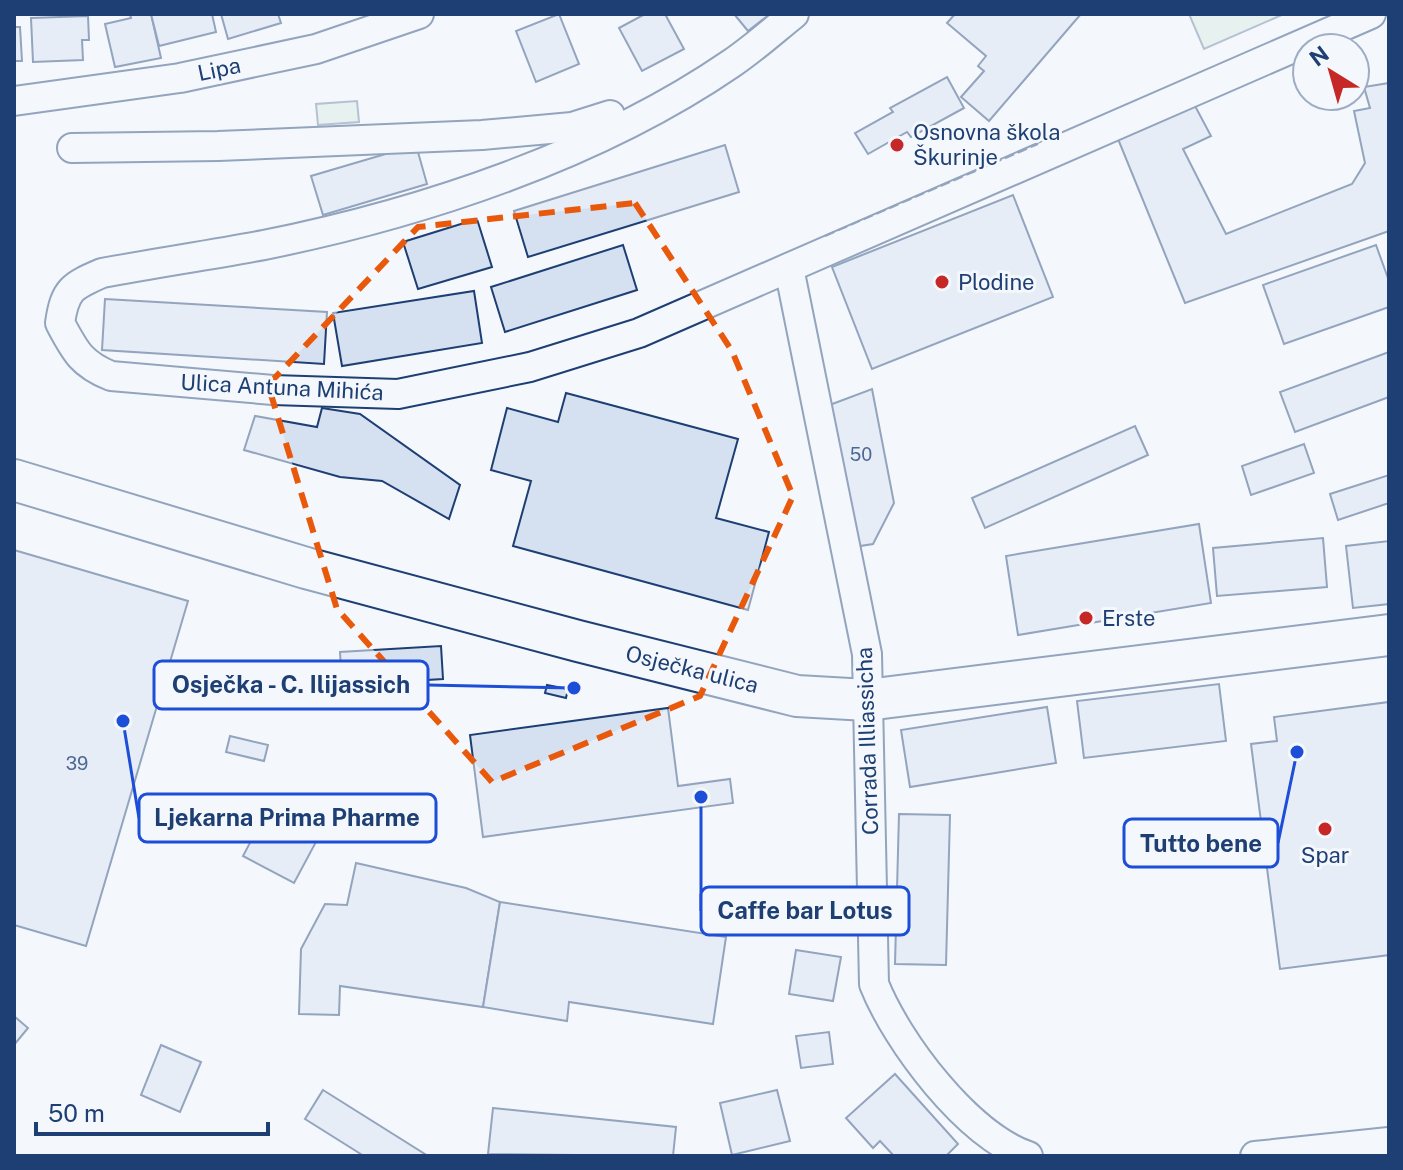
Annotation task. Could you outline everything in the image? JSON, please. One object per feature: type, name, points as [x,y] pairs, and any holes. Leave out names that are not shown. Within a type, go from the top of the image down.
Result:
[{"type":"main road","name":"Osječka ulica","points":[[14,480],[306,568],[797,696],[867,700],[1389,635]]},
{"type":"street","name":"Lipa","points":[[14,101],[180,78],[316,49],[419,14]]},
{"type":"street","name":"Ulica Antuna Mihića","points":[[794,14],[731,64],[629,123],[513,175],[429,204],[263,245],[102,273],[74,286],[67,294],[60,323],[77,355],[92,368],[111,376],[273,390],[398,394],[530,367],[639,333],[1371,14]]},
{"type":"street","points":[[72,148],[218,146],[482,135],[572,127],[617,113],[622,113],[629,123]]},
{"type":"street","name":"Corrada Illiassicha","points":[[789,268],[867,654],[874,984],[885,1012],[901,1037],[970,1120],[1014,1151],[1028,1156]]},
{"type":"street","points":[[1255,1156],[1389,1142]]},
{"type":"highlighted area","points":[[635,203],[732,351],[793,496],[700,696],[492,782],[337,609],[268,385],[418,227]]},
{"type":"shaded area","points":[[1189,14],[1284,14],[1204,49]]},
{"type":"shaded area","points":[[357,101],[359,122],[318,125],[316,104]]},
{"type":"building","points":[[130,14],[151,14],[161,58],[115,67],[105,24],[131,18]]},
{"type":"building","points":[[151,14],[212,14],[216,32],[159,46]]},
{"type":"building","points":[[221,14],[278,14],[281,23],[228,39]]},
{"type":"building","points":[[559,14],[579,64],[536,82],[516,31]]},
{"type":"building","points":[[645,14],[665,14],[684,49],[642,71],[619,28]]},
{"type":"building","points":[[734,14],[770,14],[748,31]]},
{"type":"building","points":[[955,14],[1081,14],[989,121],[961,97],[984,71],[978,66],[986,56],[947,23]]},
{"type":"building","points":[[88,16],[89,40],[82,40],[83,60],[33,62],[31,18]]},
{"type":"building","points":[[14,27],[20,27],[22,61],[14,61]]},
{"type":"building","points":[[947,77],[964,108],[911,137],[907,132],[868,154],[855,133],[893,112],[890,108]]},
{"type":"building","points":[[1389,83],[1389,231],[1185,303],[1118,139],[1194,104],[1211,136],[1183,149],[1226,234],[1352,184],[1365,163],[1354,112],[1371,112],[1371,86]]},
{"type":"building","points":[[416,145],[427,184],[323,215],[311,176]]},
{"type":"building","points":[[725,145],[739,192],[528,257],[514,211]]},
{"type":"building","name":"Plodine","points":[[1013,195],[1053,297],[872,369],[832,267]]},
{"type":"building","points":[[477,219],[492,267],[418,289],[403,242]]},
{"type":"building","points":[[623,245],[637,290],[505,332],[491,287]]},
{"type":"building","points":[[1376,245],[1389,281],[1389,307],[1284,344],[1263,285]]},
{"type":"building","points":[[474,291],[482,343],[342,366],[333,313]]},
{"type":"building","points":[[105,299],[327,312],[324,364],[102,350]]},
{"type":"building","points":[[1389,352],[1389,397],[1295,432],[1280,392]]},
{"type":"building","points":[[872,389],[894,503],[873,544],[860,546],[827,406]]},
{"type":"building","points":[[566,393],[738,439],[716,518],[769,532],[748,610],[513,546],[531,481],[491,470],[507,408],[558,422]]},
{"type":"building","points":[[322,408],[360,414],[460,485],[449,519],[382,481],[340,477],[244,450],[255,416],[317,427]]},
{"type":"building","points":[[1135,426],[1148,455],[985,528],[972,498]]},
{"type":"building","points":[[1304,444],[1314,473],[1251,495],[1242,466]]},
{"type":"building","points":[[1389,475],[1389,503],[1338,520],[1330,494]]},
{"type":"building","points":[[1199,524],[1211,603],[1018,635],[1006,556]]},
{"type":"building","points":[[1323,538],[1327,587],[1217,596],[1213,548]]},
{"type":"building","points":[[1389,541],[1389,604],[1353,608],[1346,546]]},
{"type":"building","points":[[14,550],[188,601],[86,946],[14,925]]},
{"type":"building","points":[[441,646],[443,679],[342,685],[340,652]]},
{"type":"building","points":[[1219,684],[1226,741],[1084,758],[1077,701]]},
{"type":"building","points":[[547,685],[568,689],[566,698],[545,693]]},
{"type":"building","name":"Spar","points":[[1389,702],[1389,955],[1280,969],[1251,744],[1277,741],[1274,717]]},
{"type":"building","points":[[1047,707],[1056,763],[910,787],[901,730]]},
{"type":"building","points":[[668,708],[678,786],[730,779],[733,803],[483,837],[470,735]]},
{"type":"building","points":[[230,736],[268,745],[264,761],[226,752]]},
{"type":"building","points":[[273,799],[324,827],[294,883],[243,856]]},
{"type":"building","points":[[899,814],[950,815],[946,965],[895,964]]},
{"type":"building","points":[[356,863],[466,888],[500,902],[483,1007],[340,986],[339,1015],[299,1014],[301,949],[325,904],[347,905]]},
{"type":"building","points":[[500,902],[726,937],[713,1024],[569,1002],[567,1021],[483,1007]]},
{"type":"building","points":[[796,950],[841,957],[833,1001],[789,994]]},
{"type":"building","points":[[14,1016],[28,1028],[14,1045]]},
{"type":"building","points":[[829,1032],[833,1064],[801,1068],[796,1036]]},
{"type":"building","points":[[161,1045],[201,1062],[180,1112],[141,1095]]},
{"type":"building","points":[[895,1074],[958,1144],[946,1156],[894,1156],[880,1141],[873,1148],[846,1118]]},
{"type":"building","points":[[323,1090],[428,1156],[364,1156],[305,1119]]},
{"type":"building","points":[[777,1090],[790,1141],[732,1155],[720,1103]]},
{"type":"building","points":[[493,1108],[676,1127],[673,1156],[488,1154]]},
{"type":"fence","points":[[825,236],[1038,144]]},
{"type":"place","name":"Osnovna škola Škurinje","points":[[897,145]]},
{"type":"place","name":"Plodine","points":[[942,282]]},
{"type":"place","name":"Erste","points":[[1086,618]]},
{"type":"place","name":"Osječka - C. Ilijassich","points":[[574,688]]},
{"type":"place","name":"Ljekarna Prima Pharme","points":[[123,721]]},
{"type":"place","name":"Tutto bene","points":[[1297,752]]},
{"type":"place","name":"Caffe bar Lotus","points":[[701,797]]},
{"type":"place","name":"Spar","points":[[1325,829]]}]
